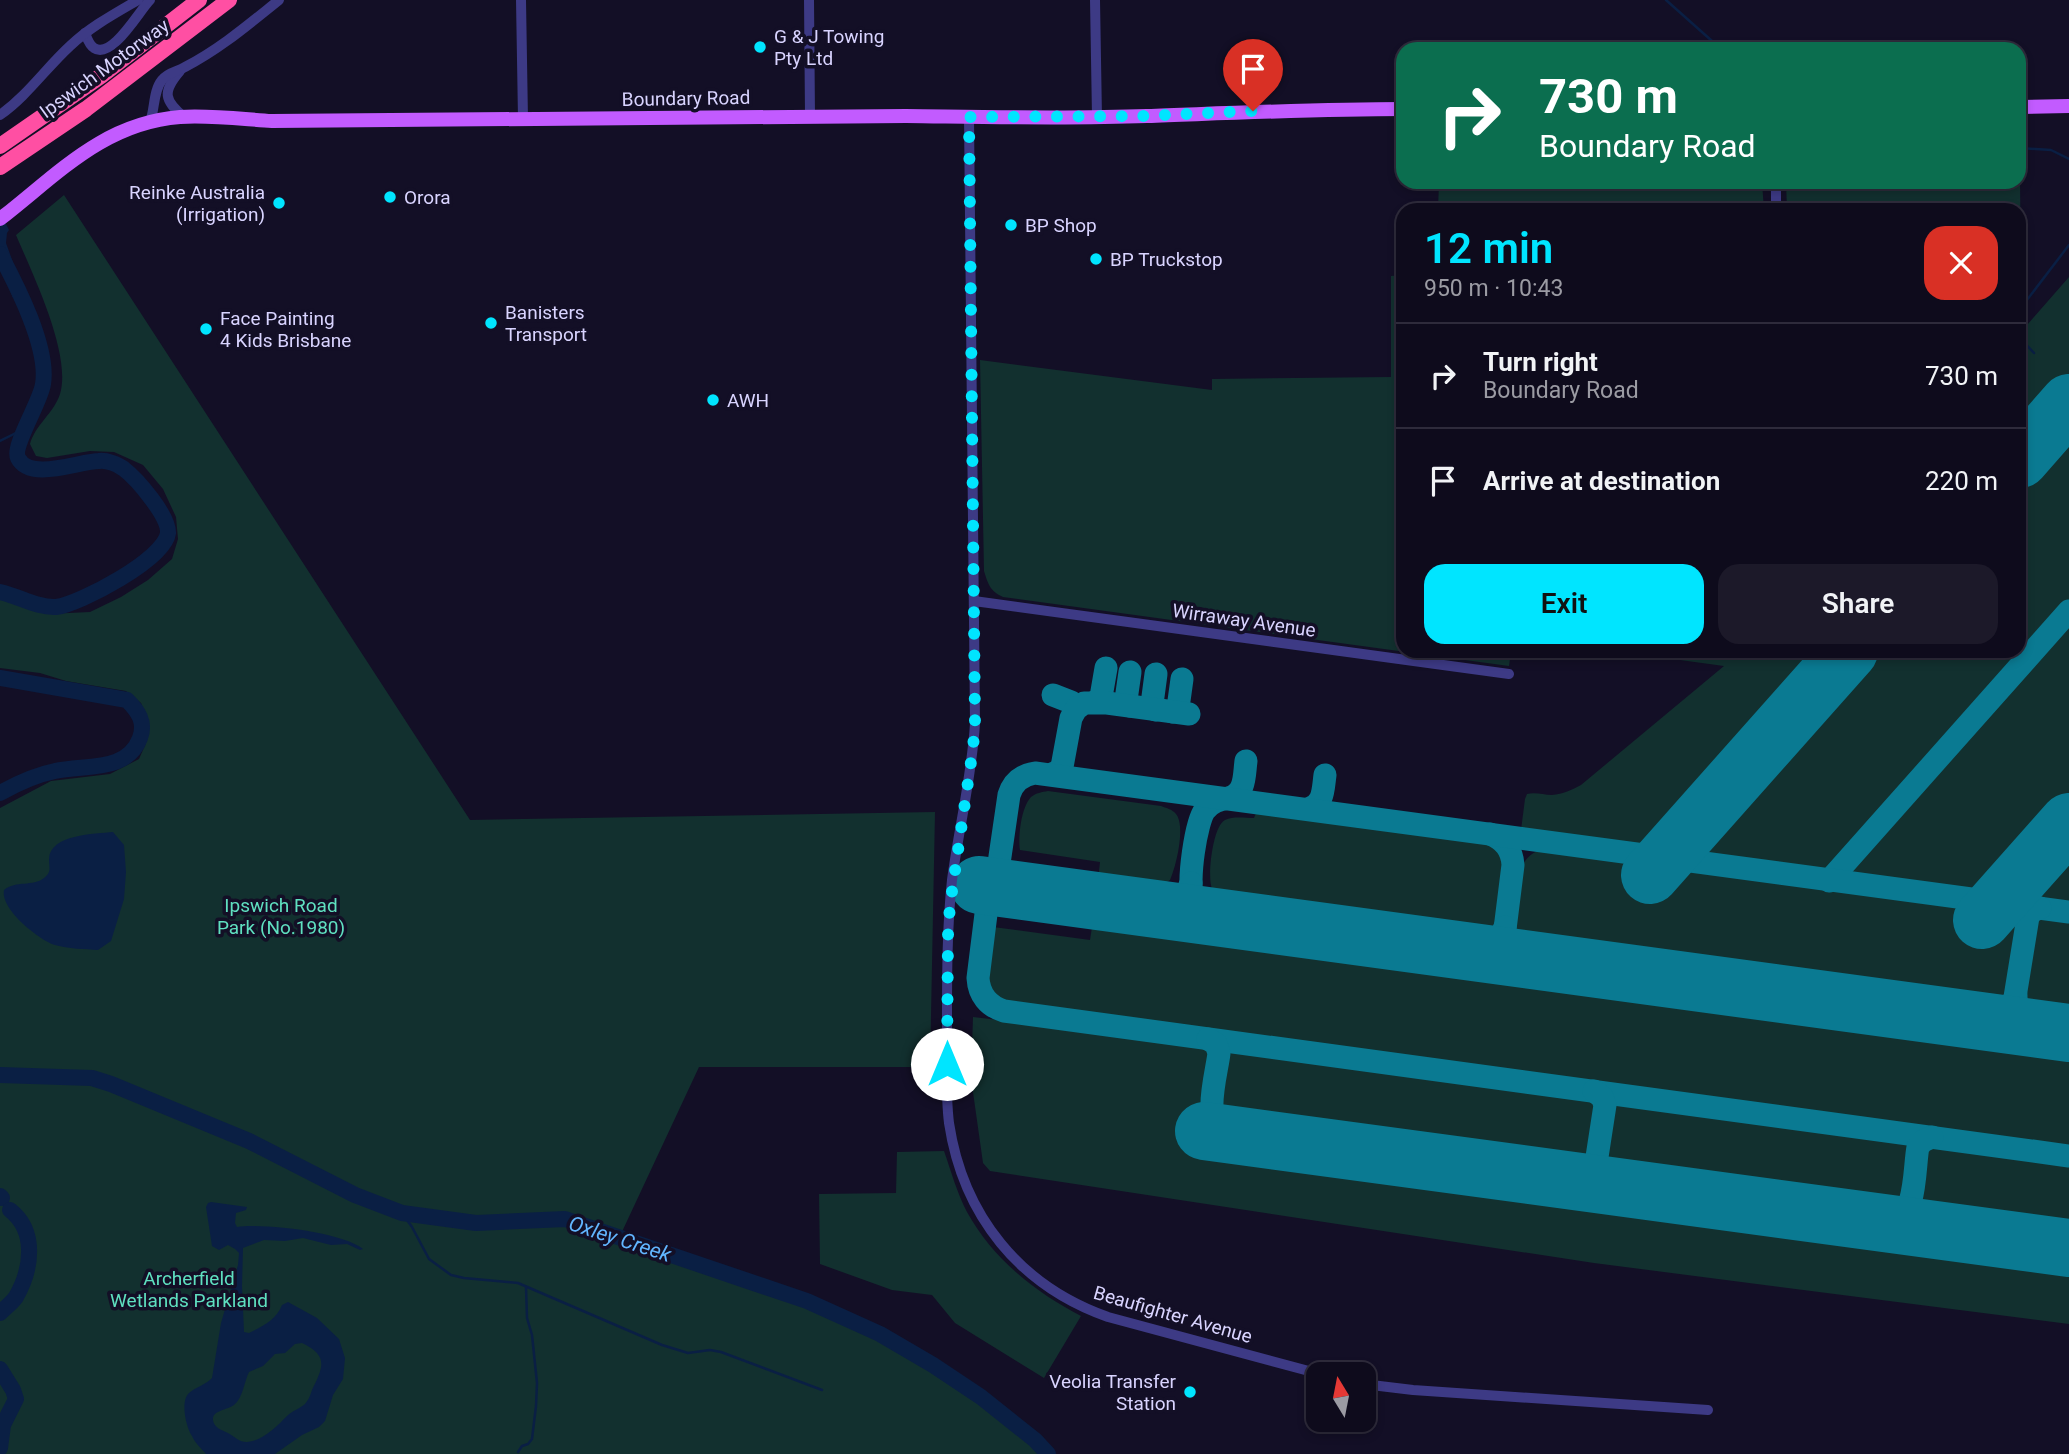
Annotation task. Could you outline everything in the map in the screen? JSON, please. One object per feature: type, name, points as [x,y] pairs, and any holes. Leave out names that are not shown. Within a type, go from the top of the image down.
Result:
[{"type":"highway","name":"Ipswich Motorway","points":[[0,146],[101,76],[199,0]]},
{"type":"highway","name":"Ipswich Motorway","points":[[1,167],[96,101],[229,0]]},
{"type":"main road","points":[[2026,107],[2069,106]]},
{"type":"main road","name":"Boundary Road","points":[[0,219],[89,148],[121,132],[150,122],[184,117],[272,121],[810,116],[1097,117],[1311,109],[1396,109]]},
{"type":"street","points":[[0,115],[85,33],[138,0]]},
{"type":"street","points":[[85,33],[95,48],[101,50],[110,46],[124,35],[150,0]]},
{"type":"street","points":[[150,122],[160,83],[167,75],[223,45],[279,0]]},
{"type":"street","points":[[521,0],[523,119]]},
{"type":"street","points":[[809,0],[810,116]]},
{"type":"street","points":[[1095,0],[1097,117]]},
{"type":"street","points":[[182,69],[170,83],[168,96],[172,106],[184,117]]},
{"type":"street","name":"Beaufighter Avenue","points":[[969,117],[974,490],[973,748],[951,892],[948,935],[949,1120],[955,1155],[971,1198],[995,1236],[1022,1267],[1042,1283],[1079,1305],[1127,1322],[1306,1370]]},
{"type":"street","name":"Wirraway Avenue","points":[[974,601],[1509,674]]},
{"type":"street","points":[[1376,1385],[1447,1393],[1708,1410]]},
{"type":"green space","points":[[1439,189],[1762,189],[1764,203],[1438,203]]},
{"type":"green space","points":[[1786,189],[2020,189],[2020,203],[1787,203]]},
{"type":"green space","name":"Ipswich Road Park (No.1980)","points":[[64,195],[470,820],[935,812],[930,1067],[699,1067],[620,1236],[807,1301],[880,1334],[981,1397],[1035,1440],[1048,1454],[0,1454],[0,808],[51,781],[110,774],[139,759],[146,743],[149,724],[141,703],[126,691],[66,681],[40,673],[0,668],[0,597],[48,614],[90,612],[148,580],[172,559],[178,539],[176,517],[163,489],[143,465],[114,452],[90,451],[47,458],[36,456],[30,444],[57,401],[62,377],[56,336],[16,235]]},
{"type":"green space","points":[[1391,276],[1396,276],[1396,651],[1003,597],[992,590],[984,571],[980,360],[1212,390],[1212,379],[1391,377]]},
{"type":"green space","points":[[2069,277],[2069,840],[2044,819],[1980,891],[1712,856],[1708,850],[1709,840],[1743,801],[1713,775],[1653,842],[1645,846],[1521,830],[1527,794],[1556,794],[1581,785],[1724,666],[1665,658],[2026,658],[2026,326]]},
{"type":"green space","points":[[1450,658],[1510,658],[1509,666]]},
{"type":"green space","points":[[1048,791],[1161,806],[1173,811],[1179,820],[1180,837],[1170,880],[1159,889],[1098,881],[1100,862],[1020,850],[1019,837],[1025,808],[1031,797]]},
{"type":"green space","points":[[1269,812],[1484,840],[1493,844],[1502,855],[1505,869],[1497,927],[1488,934],[1222,898],[1212,889],[1210,879],[1212,850],[1217,831],[1225,820],[1254,818],[1256,813]]},
{"type":"green space","points":[[1547,849],[1632,861],[1665,890],[1685,868],[1966,906],[1997,934],[2015,913],[2020,913],[2021,923],[2010,993],[2004,1001],[1998,1003],[1516,937],[1513,931],[1518,877],[1527,858]]},
{"type":"green space","points":[[2069,853],[2069,904],[2041,899],[2039,885]]},
{"type":"green space","points":[[2043,916],[2069,920],[2069,1013],[2031,1008],[2023,1000],[2024,971],[2030,936],[2036,920]]},
{"type":"green space","points":[[1093,921],[2069,1054],[2069,1150],[1006,1005],[995,1000],[989,992],[985,983],[984,962],[990,929],[993,927],[1090,940]]},
{"type":"green space","points":[[973,1017],[1206,1046],[1213,1060],[1200,1151],[1318,1167],[1331,1160],[2069,1261],[2069,1324],[1594,1263],[990,1171],[983,1163],[971,1078]]},
{"type":"green space","points":[[1238,1050],[1595,1098],[1599,1106],[1592,1162],[1580,1169],[1334,1136],[1322,1126],[1227,1113],[1220,1104],[1221,1079],[1228,1054]]},
{"type":"green space","points":[[1615,1103],[1906,1141],[1912,1151],[1904,1204],[1901,1209],[1893,1212],[1610,1174],[1604,1168],[1603,1162],[1611,1109]]},
{"type":"green space","points":[[1928,1146],[2069,1163],[2069,1236],[1922,1215],[1916,1204],[1924,1151]]},
{"type":"green space","points":[[944,1151],[963,1205],[989,1245],[1031,1284],[1081,1316],[1044,1378],[955,1323],[932,1295],[892,1290],[820,1264],[819,1194],[896,1193],[897,1152]]},
{"type":"water","points":[[0,212],[9,230],[6,243],[24,293],[13,298],[0,268]]},
{"type":"water","points":[[113,832],[124,845],[126,872],[124,899],[111,941],[98,950],[55,945],[32,931],[8,906],[4,890],[14,885],[40,881],[47,876],[51,851],[57,845],[75,837]]},
{"type":"water","points":[[208,1203],[247,1207],[246,1210],[236,1213],[237,1227],[265,1226],[302,1230],[338,1238],[363,1249],[303,1238],[264,1240],[243,1248],[244,1332],[249,1333],[268,1322],[282,1305],[288,1302],[317,1318],[339,1339],[345,1358],[343,1379],[333,1395],[325,1421],[275,1454],[206,1454],[193,1439],[186,1421],[186,1397],[212,1378],[221,1323],[238,1265],[239,1253],[235,1249],[228,1245],[219,1250],[212,1246],[206,1207]],"holes":[[[302,1343],[320,1358],[321,1368],[305,1404],[253,1441],[239,1440],[215,1425],[213,1417],[234,1405],[249,1372],[263,1366],[275,1354],[285,1353],[295,1344]]]},
{"type":"waterway","points":[[1666,0],[1713,42]]},
{"type":"waterway","points":[[2026,148],[2051,150],[2069,159]]},
{"type":"waterway","points":[[2026,301],[2069,245]]},
{"type":"waterway","name":"Oxley Creek","points":[[0,254],[37,335],[44,369],[41,392],[19,444],[18,458],[33,469],[99,461],[119,466],[130,474],[151,498],[163,517],[168,533],[163,544],[138,567],[120,579],[68,604],[42,606],[0,592]]},
{"type":"waterway","points":[[2026,344],[2034,353]]},
{"type":"waterway","points":[[0,441],[26,428]]},
{"type":"waterway","name":"Oxley Creek","points":[[0,678],[127,700],[138,713],[142,727],[134,749],[115,762],[48,773],[0,793]]},
{"type":"waterway","name":"Oxley Creek","points":[[0,1075],[92,1078],[111,1084],[249,1141],[355,1195],[402,1213],[476,1223],[565,1219],[807,1301],[880,1334],[933,1365],[981,1397],[1035,1440],[1048,1454]]},
{"type":"waterway","points":[[0,1313],[16,1297],[26,1275],[28,1263],[28,1239],[25,1229],[10,1210]]},
{"type":"waterway","points":[[402,1213],[429,1259],[451,1275],[518,1283],[662,1345],[688,1353],[710,1350],[721,1352],[822,1390]]},
{"type":"waterway","points":[[518,1452],[532,1439],[536,1406],[537,1383],[532,1335],[527,1318],[526,1287]]},
{"type":"waterway","points":[[0,1369],[16,1399],[3,1425],[0,1448]]},
{"type":"taxiway","points":[[1829,881],[2069,611]]},
{"type":"taxiway","points":[[1095,702],[1101,697],[1106,668]]},
{"type":"taxiway","points":[[1130,672],[1126,700],[1130,706]]},
{"type":"taxiway","points":[[1156,674],[1152,704],[1156,710]]},
{"type":"taxiway","points":[[1173,712],[1178,708],[1182,679]]},
{"type":"taxiway","points":[[1053,695],[1071,702],[1075,706],[1074,711]]},
{"type":"taxiway","points":[[1052,774],[1062,767],[1071,718],[1076,709],[1084,703],[1107,703],[1189,714]]},
{"type":"taxiway","points":[[1229,798],[1235,796],[1241,788],[1246,761]]},
{"type":"taxiway","points":[[2069,912],[1035,773],[1019,780],[1009,795],[997,877],[988,898],[978,978],[985,999],[1004,1011],[2069,1156]]},
{"type":"taxiway","points":[[1308,809],[1320,800],[1325,775]]},
{"type":"taxiway","points":[[1229,798],[1213,803],[1202,816],[1192,866],[1191,890],[1194,900],[1200,908],[1212,915],[1294,928]]},
{"type":"taxiway","points":[[1490,834],[1506,846],[1512,859],[1505,929],[1512,948],[1530,959],[1608,971]]},
{"type":"taxiway","points":[[1091,900],[1161,908],[1182,900],[1191,883]]},
{"type":"taxiway","points":[[987,905],[992,896],[1004,890],[1078,898]]},
{"type":"taxiway","points":[[1904,1011],[1983,1021],[2003,1014],[2015,997],[2028,917],[2032,911],[2040,908]]},
{"type":"taxiway","points":[[1393,941],[1475,951],[1490,947],[1505,927]]},
{"type":"taxiway","points":[[2016,995],[2020,1015],[2025,1021],[2041,1028],[2069,1033]]},
{"type":"taxiway","points":[[1208,1039],[1216,1044],[1219,1053],[1212,1097],[1214,1119],[1218,1127],[1225,1132],[1264,1139]]},
{"type":"taxiway","points":[[1536,1176],[1575,1180],[1595,1170],[1605,1105],[1602,1097],[1594,1091]]},
{"type":"taxiway","points":[[1849,1218],[1882,1223],[1901,1218],[1913,1190],[1918,1147],[1932,1137]]},
{"type":"taxiway","points":[[1597,1164],[1599,1173],[1610,1184],[1653,1192]]},
{"type":"taxiway","points":[[1910,1207],[1912,1216],[1923,1226],[1965,1234]]},
{"type":"runway","points":[[2026,452],[2069,403]]},
{"type":"runway","points":[[1650,875],[1843,658]]},
{"type":"runway","points":[[1982,920],[2069,822]]},
{"type":"runway","points":[[979,885],[2069,1033]]},
{"type":"runway","points":[[1204,1131],[2069,1248]]},
{"type":"place","name":"G & J Towing Pty Ltd","points":[[760,47]]},
{"type":"place","name":"Orora","points":[[390,197]]},
{"type":"place","name":"Reinke Australia (Irrigation)","points":[[279,203]]},
{"type":"place","name":"BP Shop","points":[[1011,225]]},
{"type":"place","name":"BP Truckstop","points":[[1096,259]]},
{"type":"place","name":"Banisters Transport","points":[[491,323]]},
{"type":"place","name":"Face Painting 4 Kids Brisbane","points":[[206,329]]},
{"type":"place","name":"AWH","points":[[713,400]]},
{"type":"place","name":"Veolia Transfer Station","points":[[1190,1392]]},
{"type":"route","points":[[947,1064],[950,905],[975,723],[969,117],[1145,116],[1253,111]]},
{"type":"park label","name":"Archerfield Wetlands Parkland","points":[[189,1289]]}]
